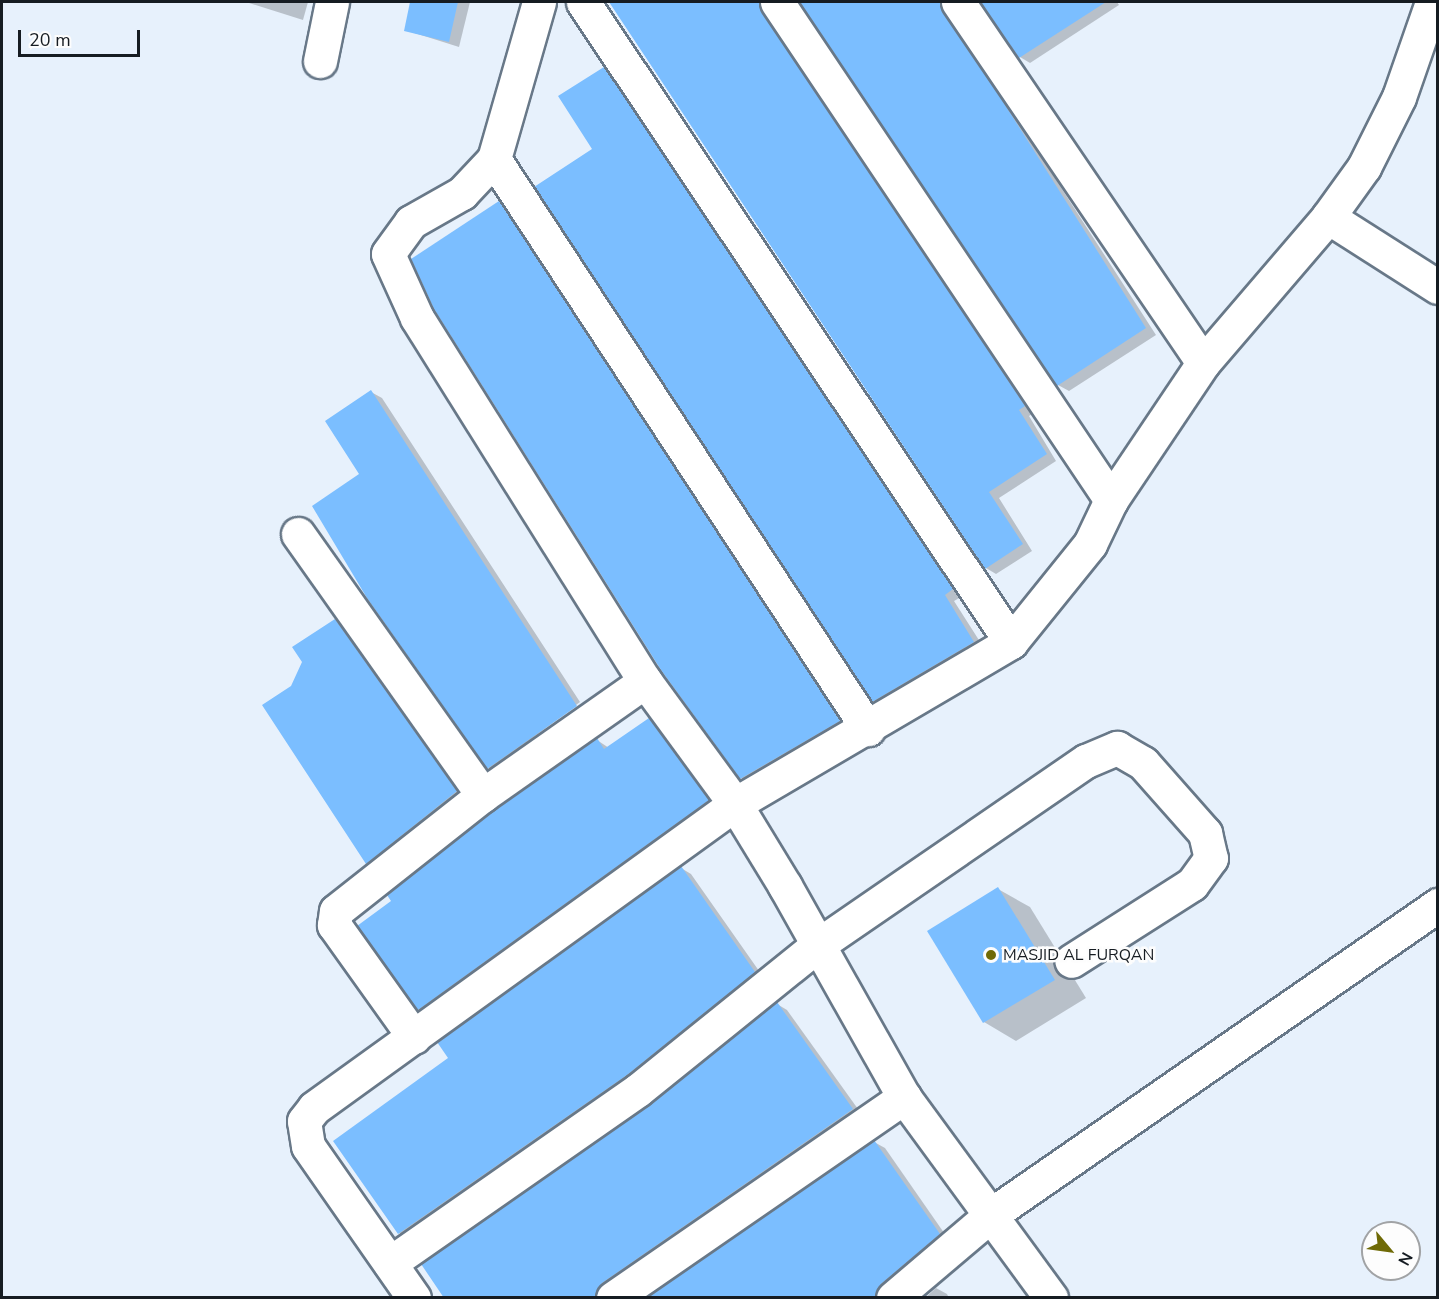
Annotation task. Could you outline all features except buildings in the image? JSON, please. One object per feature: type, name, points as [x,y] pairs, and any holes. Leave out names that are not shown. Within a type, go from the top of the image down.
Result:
[{"type":"street","points":[[320,61],[332,2]]},
{"type":"street","points":[[540,2],[494,159],[462,193],[411,222],[388,254],[417,318],[645,681],[735,804],[808,924],[815,947],[904,1097],[992,1214],[1051,1298]]},
{"type":"street","points":[[583,2],[1011,642]]},
{"type":"street","points":[[777,2],[1111,500]]},
{"type":"street","points":[[958,2],[1203,363]]},
{"type":"street","points":[[414,1298],[303,1134],[314,1108],[735,804],[868,729],[1011,642],[1053,586],[1090,544],[1111,500],[1203,363],[1328,217],[1384,131],[1432,2]]},
{"type":"street","points":[[494,159],[868,729]]},
{"type":"street","points":[[1328,217],[1437,287]]},
{"type":"street","points":[[298,534],[483,795]]},
{"type":"street","points":[[414,1037],[333,918],[343,904],[483,795],[645,681]]},
{"type":"street","points":[[390,1263],[638,1090],[815,947],[1086,761],[1118,747],[1143,763],[1205,833],[1211,858],[1192,884],[1071,961]]},
{"type":"street","points":[[893,1298],[992,1214],[1437,905]]},
{"type":"street","points":[[613,1298],[904,1097]]},
{"type":"place","name":"MASJID AL FURQAN","points":[[991,955]]}]
